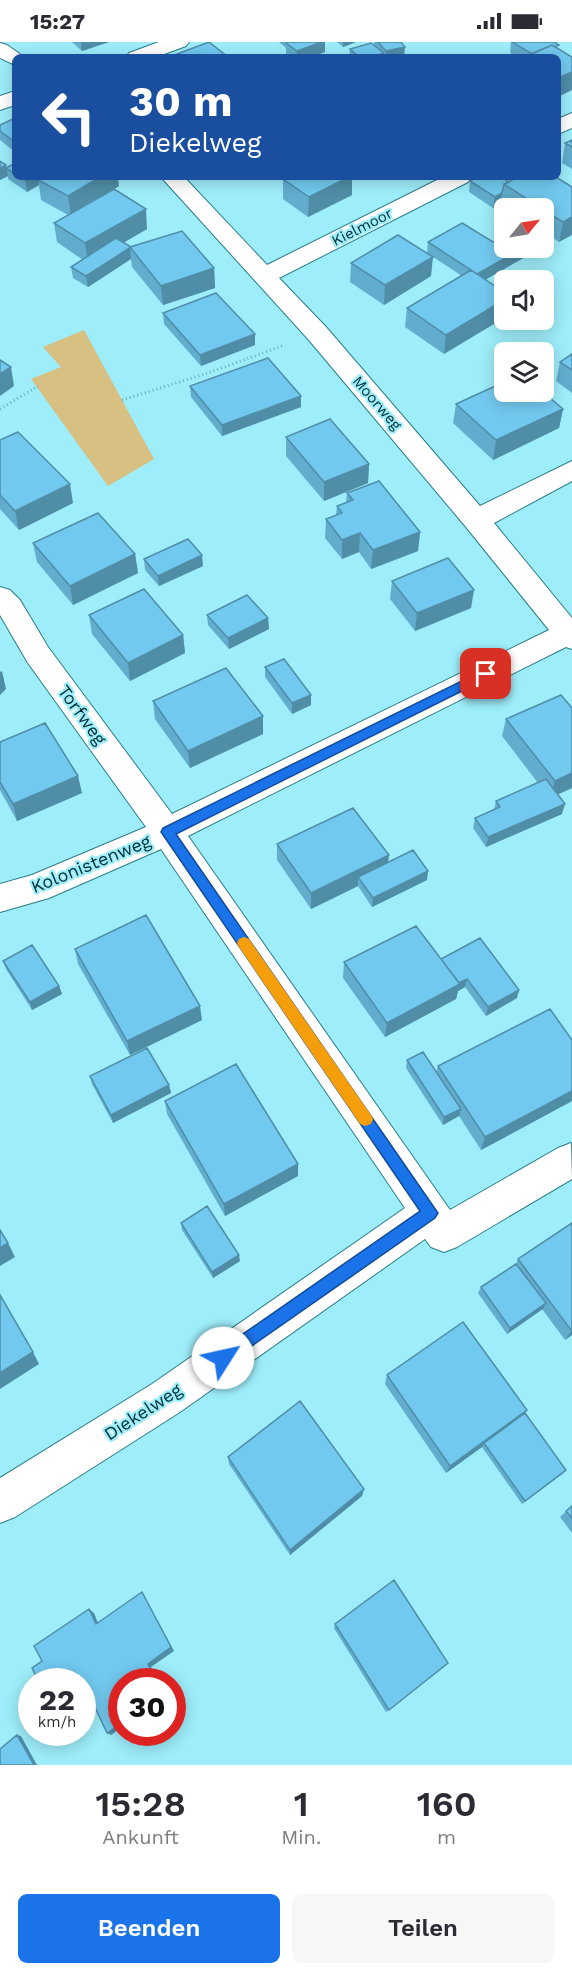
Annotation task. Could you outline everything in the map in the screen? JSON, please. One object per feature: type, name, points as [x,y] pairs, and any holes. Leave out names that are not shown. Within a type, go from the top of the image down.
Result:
[{"type":"street","points":[[145,54],[179,42]]},
{"type":"street","name":"Moorweg","points":[[175,180],[316,333],[476,520],[570,636]]},
{"type":"street","name":"Kielmoor","points":[[264,276],[454,180]]},
{"type":"street","points":[[476,520],[572,470]]},
{"type":"street","name":"Torfweg","points":[[0,597],[10,607],[38,655],[167,832]]},
{"type":"street","name":"Kolonistenweg","points":[[0,898],[37,888],[134,848],[570,636]]},
{"type":"street","points":[[167,832],[444,1234],[571,1160]]},
{"type":"street","name":"Diekelweg","points":[[0,1502],[166,1398],[430,1213]]},
{"type":"path","points":[[122,400],[208,373],[316,333]]},
{"type":"path","points":[[0,409],[38,386]]},
{"type":"shaded area","points":[[84,330],[154,459],[108,486],[31,379],[61,367],[43,347]]},
{"type":"building","points":[[209,42],[224,54],[177,54]]},
{"type":"building","points":[[322,42],[297,51],[286,43]]},
{"type":"building","points":[[378,42],[401,42],[405,47],[386,51]]},
{"type":"building","points":[[512,42],[554,42],[559,45],[555,47],[552,45],[532,54]]},
{"type":"building","points":[[371,43],[384,53],[356,54],[350,49]]},
{"type":"building","points":[[552,45],[572,57],[572,72],[561,77],[561,54],[531,54]]},
{"type":"building","points":[[12,119],[12,140],[0,131],[0,125]]},
{"type":"building","points":[[572,140],[572,147],[565,143]]},
{"type":"building","points":[[38,180],[95,180],[68,196]]},
{"type":"building","points":[[284,180],[343,180],[309,197]]},
{"type":"building","points":[[506,180],[509,182],[504,184],[502,193],[495,197],[470,181]]},
{"type":"building","points":[[512,180],[561,180],[572,187],[572,217],[563,222],[554,217],[554,198],[526,198],[504,184]]},
{"type":"building","points":[[114,189],[146,209],[85,243],[54,223]]},
{"type":"building","points":[[462,223],[494,241],[494,258],[505,258],[477,274],[428,242]]},
{"type":"building","points":[[182,231],[214,268],[161,286],[130,247]]},
{"type":"building","points":[[398,235],[433,257],[385,285],[351,263]]},
{"type":"building","points":[[116,238],[131,247],[86,276],[71,267]]},
{"type":"building","points":[[471,270],[494,285],[494,306],[446,335],[407,308]]},
{"type":"building","points":[[216,293],[255,334],[200,355],[163,313]]},
{"type":"building","points":[[572,354],[572,370],[560,362]]},
{"type":"building","points":[[268,358],[301,396],[222,425],[190,386]]},
{"type":"building","points":[[0,360],[11,367],[0,374]]},
{"type":"building","points":[[494,387],[494,402],[554,401],[563,409],[496,440],[456,404]]},
{"type":"building","points":[[330,419],[369,464],[324,482],[286,437]]},
{"type":"building","points":[[18,432],[70,484],[15,511],[0,495],[0,440]]},
{"type":"building","points":[[379,481],[420,532],[373,550],[360,533],[342,540],[326,519],[342,513],[337,506],[353,500],[347,493]]},
{"type":"building","points":[[98,513],[135,554],[70,586],[33,543]]},
{"type":"building","points":[[188,539],[202,555],[158,576],[144,559]]},
{"type":"building","points":[[448,558],[474,590],[417,613],[392,581]]},
{"type":"building","points":[[144,589],[183,635],[128,663],[89,615]]},
{"type":"building","points":[[247,595],[268,618],[228,638],[207,615]]},
{"type":"building","points":[[284,659],[311,695],[292,703],[265,667]]},
{"type":"building","points":[[226,668],[263,716],[188,751],[153,701]]},
{"type":"building","points":[[561,695],[572,708],[572,773],[555,781],[506,719]]},
{"type":"building","points":[[45,723],[78,776],[13,804],[0,782],[0,742]]},
{"type":"building","points":[[546,779],[565,804],[488,837],[475,818],[500,807],[496,801]]},
{"type":"building","points":[[353,808],[389,855],[311,893],[277,844]]},
{"type":"building","points":[[413,850],[428,871],[373,898],[358,877]]},
{"type":"building","points":[[146,915],[200,1006],[127,1041],[75,949]]},
{"type":"building","points":[[416,926],[460,984],[387,1023],[344,962]]},
{"type":"building","points":[[480,938],[519,990],[488,1007],[467,979],[459,983],[441,959]]},
{"type":"building","points":[[32,945],[59,986],[30,1002],[3,961]]},
{"type":"building","points":[[550,1009],[572,1040],[572,1091],[485,1137],[438,1066]]},
{"type":"building","points":[[147,1048],[169,1085],[111,1115],[90,1076]]},
{"type":"building","points":[[423,1052],[461,1109],[444,1117],[407,1060]]},
{"type":"building","points":[[236,1064],[298,1164],[224,1204],[165,1101]]},
{"type":"building","points":[[207,1206],[239,1255],[212,1272],[181,1223]]},
{"type":"building","points":[[572,1223],[572,1330],[571,1330],[518,1259]]},
{"type":"building","points":[[0,1230],[8,1243],[0,1248]]},
{"type":"building","points":[[516,1264],[546,1303],[510,1328],[481,1287]]},
{"type":"building","points":[[0,1295],[33,1352],[0,1373]]},
{"type":"building","points":[[463,1322],[527,1410],[450,1466],[387,1375]]},
{"type":"building","points":[[300,1401],[364,1489],[290,1550],[228,1457]]},
{"type":"building","points":[[525,1413],[566,1470],[525,1501],[484,1443]]},
{"type":"building","points":[[572,1506],[572,1518],[566,1511]]},
{"type":"building","points":[[394,1580],[448,1663],[389,1710],[335,1624]]},
{"type":"building","points":[[142,1592],[171,1647],[148,1664],[150,1668],[108,1668],[107,1733],[96,1709],[96,1668],[32,1668],[42,1661],[34,1646],[89,1609],[96,1624]]},
{"type":"building","points":[[17,1735],[18,1746],[23,1746],[34,1765],[0,1765],[0,1749]]},
{"type":"slow traffic","points":[[244,943],[365,1119]]},
{"type":"route","points":[[223,1358],[430,1213],[167,832],[486,674]]}]
